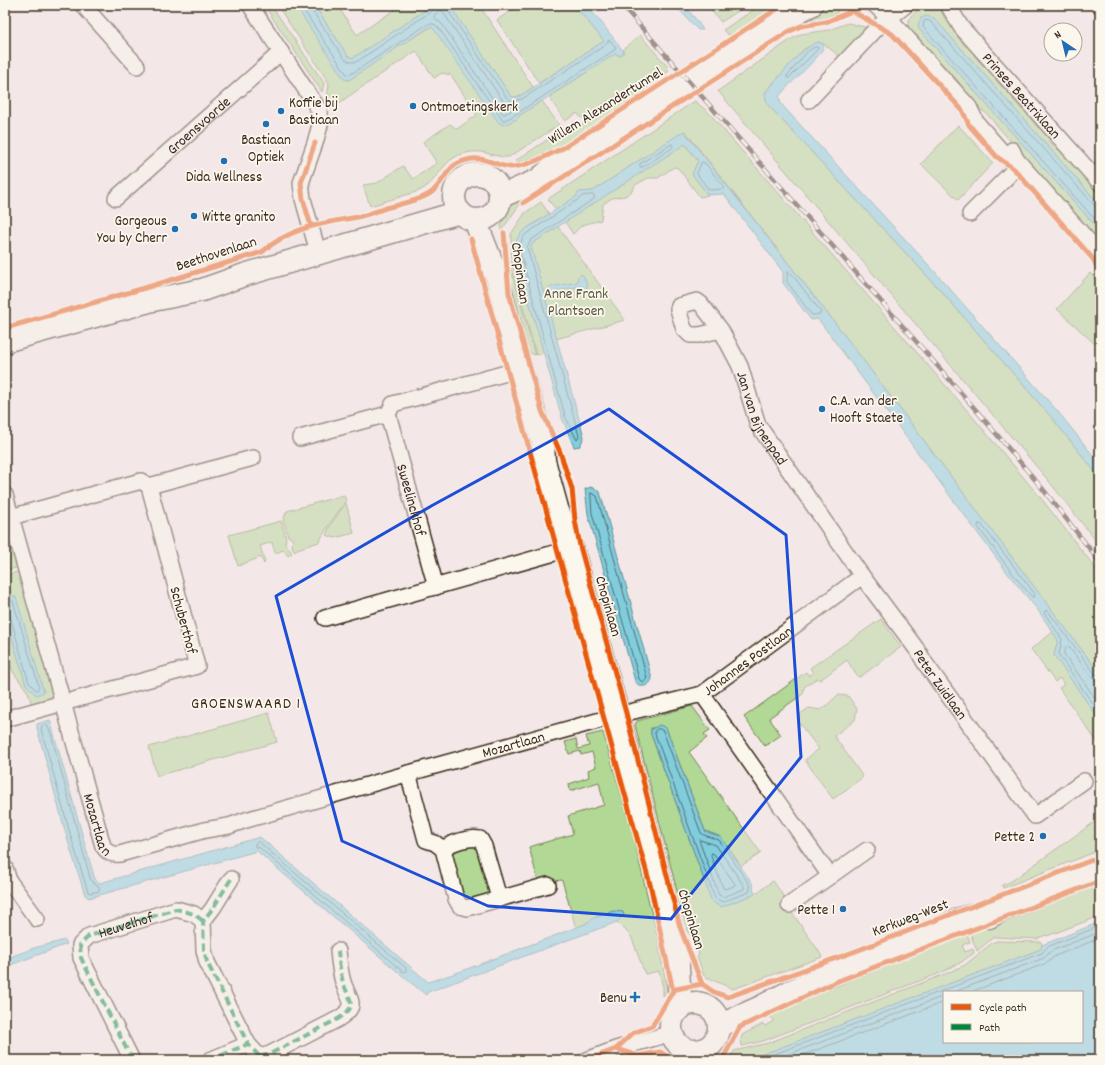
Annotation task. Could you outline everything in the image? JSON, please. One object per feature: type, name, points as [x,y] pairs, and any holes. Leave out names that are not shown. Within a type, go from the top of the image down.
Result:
[{"type":"main road","name":"Willem Alexandertunnel","points":[[479,204],[538,180],[555,166],[582,152],[737,51],[794,11],[811,5]]},
{"type":"main road","name":"Beethovenlaan","points":[[5,341],[153,300],[202,290],[317,249],[479,204]]},
{"type":"main road","name":"Chopinlaan","points":[[479,204],[521,369],[543,442],[552,458],[560,482],[572,548],[618,715],[678,954],[687,970],[703,1012]]},
{"type":"main road","name":"Kerkweg-West","points":[[703,1012],[761,1007],[791,991],[930,936],[962,918],[986,911],[1001,910],[1100,871]]},
{"type":"main road","points":[[703,1012],[716,1038],[702,1054],[682,1046],[674,1038],[672,1026],[676,1013],[703,1012]]},
{"type":"street","points":[[83,5],[137,66]]},
{"type":"street","points":[[250,5],[319,110],[320,125],[301,183],[303,199],[317,249]]},
{"type":"street","points":[[875,5],[890,19],[969,107],[976,122],[1003,153],[1018,161],[1100,254]]},
{"type":"street","points":[[809,100],[878,27],[906,5]]},
{"type":"street","name":"Prinses Beatrixlaan","points":[[948,5],[961,27],[1097,173]]},
{"type":"street","name":"Groensvoorde","points":[[116,198],[281,52]]},
{"type":"street","points":[[970,214],[1018,161]]},
{"type":"street","name":"Jan van Bijnenpad","points":[[721,330],[740,366],[758,425],[811,502]]},
{"type":"street","points":[[300,438],[388,414],[393,404],[521,369]]},
{"type":"street","name":"Sweelinckhof","points":[[388,414],[436,587]]},
{"type":"street","points":[[11,517],[141,481],[149,486],[253,458]]},
{"type":"street","name":"Schuberthof","points":[[63,703],[197,666],[149,486]]},
{"type":"street","name":"Mozartlaan","points":[[5,495],[103,846],[113,855],[205,830],[229,826],[408,773],[618,715]]},
{"type":"street","name":"Peter Zuidlaan","points":[[811,502],[862,576],[918,651],[925,663],[1035,816],[1084,781]]},
{"type":"street","points":[[325,618],[572,548]]},
{"type":"street","name":"Johannes Postlaan","points":[[618,715],[702,694],[862,576]]},
{"type":"street","points":[[702,694],[830,876]]},
{"type":"street","points":[[5,719],[63,703]]},
{"type":"street","points":[[408,773],[426,840],[435,843],[443,849],[456,899],[460,906],[467,908],[548,885]]},
{"type":"street","points":[[443,849],[448,845],[467,839],[480,839],[484,846],[500,898]]},
{"type":"street","points":[[789,904],[867,850]]},
{"type":"street","points":[[5,868],[9,881],[37,919]]},
{"type":"street","points":[[231,879],[203,921],[204,950],[208,962],[248,1044],[260,1059],[338,1020],[351,1008],[351,999],[343,982],[338,951]]},
{"type":"street","name":"Heuvelhof","points":[[132,1060],[81,958],[80,945],[89,936],[176,909],[194,914],[203,921]]},
{"type":"street","points":[[587,1060],[616,1049],[672,1033]]},
{"type":"street","points":[[210,1060],[248,1044]]},
{"type":"highlighted area","points":[[609,409],[786,535],[801,757],[671,919],[488,906],[342,841],[276,596],[433,505]]},
{"type":"green space","points":[[264,5],[271,5],[324,83],[322,92]]},
{"type":"green space","points":[[277,5],[295,5],[345,79],[349,80],[431,27],[434,28],[517,117],[542,101],[559,125],[509,157],[477,152],[462,154],[448,163],[433,181],[419,191],[370,206],[363,185],[377,183],[403,166],[413,179],[437,163],[423,142],[450,124],[457,129],[477,115],[451,75],[442,73],[434,78],[416,51],[332,109],[327,100],[329,83]]},
{"type":"green space","points":[[314,5],[337,5],[357,35],[402,5],[433,5],[353,58],[348,56]]},
{"type":"green space","points":[[449,5],[479,5],[533,87],[520,96],[511,96]]},
{"type":"green space","points":[[520,5],[574,5],[604,41],[539,83],[497,20]]},
{"type":"green space","points":[[707,5],[741,5],[743,8],[721,22]]},
{"type":"green space","points":[[761,5],[778,5],[732,35],[727,34],[723,30]]},
{"type":"green space","points":[[820,5],[834,5],[838,12],[823,20],[796,24]]},
{"type":"green space","points":[[923,5],[943,5],[944,8],[942,13],[946,21],[952,21],[959,31],[957,36],[965,46],[971,45],[975,49],[974,55],[982,65],[988,64],[994,71],[993,77],[1002,87],[1008,86],[1014,93],[1013,100],[1021,109],[1028,108],[1032,114],[1032,120],[1038,128],[1044,127],[1051,134],[1049,141],[1056,149],[1063,148],[1100,190],[1100,205],[934,18],[919,29],[1100,231],[1100,248],[1072,217],[1073,211],[1066,203],[1060,203],[1053,195],[1053,189],[1046,181],[1041,181],[1034,174],[1035,168],[1028,160],[1022,160],[1013,144],[986,113],[973,105],[961,92],[961,85],[954,76],[947,76],[942,71],[946,68],[933,54],[927,54],[923,49],[923,43],[916,34],[909,34],[905,29],[908,26],[909,18]]},
{"type":"green space","points":[[848,23],[868,28],[839,56],[824,44],[819,42],[804,49],[765,92],[767,104],[941,291],[1052,418],[1100,478],[1100,546],[1048,480],[718,91],[790,40],[801,34],[829,30]]},
{"type":"green space","points":[[640,35],[668,67],[667,68],[669,71],[647,88],[642,80],[581,118],[577,113],[565,121],[549,97],[615,54],[620,56],[624,52],[623,50]]},
{"type":"green space","points":[[642,86],[646,92],[577,137],[547,152],[516,163],[515,161],[576,121],[580,126]]},
{"type":"green space","points":[[695,101],[709,113],[966,409],[1040,497],[1100,574],[1100,674],[839,328],[685,131],[593,191],[580,192],[577,196],[556,210],[548,199]]},
{"type":"green space","points":[[958,125],[993,163],[958,200],[921,164]]},
{"type":"green space","points":[[685,144],[698,161],[692,174],[708,195],[700,197],[678,168],[674,167],[658,178],[648,178],[635,185],[632,191],[625,196],[612,198],[603,204],[601,220],[582,225],[573,234],[565,222]]},
{"type":"green space","points":[[517,194],[520,204],[501,231],[501,218],[503,210]]},
{"type":"green space","points":[[541,202],[549,214],[523,232],[516,241],[514,248],[544,353],[536,355],[512,265],[511,234],[525,213]]},
{"type":"green space","name":"Anne Frank Plantsoen","points":[[558,227],[625,320],[556,339],[531,247],[533,243]]},
{"type":"green space","points":[[509,265],[535,355],[528,352],[512,294]]},
{"type":"green space","points":[[1090,273],[1100,285],[1100,339],[1095,344],[1057,309]]},
{"type":"green space","points":[[344,495],[346,501],[330,523],[319,542],[295,551],[292,547],[293,540],[288,536],[283,520],[287,511]]},
{"type":"green space","points":[[346,503],[354,533],[335,538],[326,535],[331,524]]},
{"type":"green space","points":[[5,517],[19,567],[5,571]]},
{"type":"green space","points":[[281,521],[286,538],[285,543],[292,553],[288,556],[284,550],[275,553],[272,542],[260,546],[265,561],[264,564],[261,557],[238,566],[229,535]]},
{"type":"green space","points":[[20,571],[54,695],[52,699],[32,706],[28,692],[13,672],[5,643],[5,614],[26,685],[44,692],[7,593],[5,593],[5,576]]},
{"type":"green space","points":[[881,619],[901,647],[860,677],[857,676],[847,660],[820,680],[817,678],[804,687],[803,694],[769,718],[781,735],[765,746],[744,717],[806,672],[809,676],[813,673],[810,668]]},
{"type":"green space","points":[[1053,632],[1058,640],[1054,655],[1100,721],[1100,746],[1059,688],[1064,685],[1060,678],[1055,682],[1031,649]]},
{"type":"green space","points":[[838,695],[848,696],[857,709],[855,720],[834,736],[863,777],[833,799],[805,760],[819,749],[799,723],[800,714],[809,708],[821,710]]},
{"type":"green space","points":[[692,706],[710,730],[704,734],[707,738],[689,752],[761,853],[741,866],[721,837],[705,831],[666,728],[651,728],[651,734],[712,901],[721,907],[755,894],[773,881],[785,898],[786,904],[822,957],[733,989],[704,976],[697,957],[699,955],[695,941],[687,931],[635,725],[637,721]]},
{"type":"green space","points":[[269,713],[277,742],[157,776],[149,747]]},
{"type":"green space","points":[[603,732],[633,836],[658,940],[667,989],[663,996],[663,987],[659,971],[645,974],[631,936],[617,922],[624,915],[610,913],[604,914],[576,928],[562,880],[538,881],[529,847],[573,834],[568,816],[604,805],[599,782],[570,791],[569,784],[589,777],[588,770],[596,767],[592,752],[581,755],[580,751],[569,754],[565,742],[576,739],[578,749],[589,746],[586,736]]},
{"type":"green space","points":[[1100,818],[1100,850],[1003,888],[1002,885],[1010,882]]},
{"type":"green space","points":[[475,845],[480,847],[491,888],[488,895],[466,901],[460,898],[451,851]]},
{"type":"green space","points":[[1100,883],[1100,916],[1038,939],[994,937],[977,951],[970,933]]},
{"type":"green space","points":[[967,934],[970,942],[962,945],[965,952],[973,949],[974,953],[960,963],[940,973],[763,1041],[742,1046],[742,1035],[763,1024],[765,1026],[772,1022],[773,1020],[770,1016],[772,1014],[830,987]]},
{"type":"green space","points":[[997,941],[1041,942],[1042,945],[1041,949],[748,1060],[729,1060],[734,1051],[768,1043],[945,974],[965,965],[992,943]]},
{"type":"water","points":[[295,5],[314,5],[348,56],[353,58],[433,5],[449,5],[513,97],[520,96],[604,41],[574,5],[586,5],[624,52],[621,56],[615,54],[520,115],[517,119],[504,125],[499,123],[433,28],[430,27],[349,80],[344,79]]},
{"type":"water","points":[[675,5],[684,5],[703,30],[698,30]]},
{"type":"water","points":[[926,16],[934,18],[1100,205],[1100,231],[919,29],[918,25],[921,18]]},
{"type":"water","points":[[818,42],[824,44],[818,56],[783,91],[779,97],[781,104],[936,273],[1059,413],[1100,464],[1100,478],[1052,418],[941,291],[767,104],[765,94],[783,72],[804,50]]},
{"type":"water","points":[[684,131],[839,328],[1100,674],[1100,721],[1054,655],[1058,640],[1037,609],[1009,575],[818,319],[811,320],[783,283],[783,272],[724,194],[708,195],[692,174],[698,161],[685,144],[533,243],[531,247],[584,437],[580,446],[574,447],[562,418],[514,248],[518,237],[523,231],[577,196],[580,192],[593,191]]},
{"type":"water","points":[[581,274],[583,275],[587,284],[586,290],[583,290],[580,286],[550,293],[547,290],[549,287],[577,282],[578,277]]},
{"type":"water","points":[[591,487],[600,492],[652,679],[649,684],[644,686],[637,684],[635,681],[588,514],[585,489]]},
{"type":"water","points":[[5,593],[16,597],[44,692],[36,695],[26,685],[5,614]]},
{"type":"water","points":[[50,720],[95,880],[100,883],[260,837],[428,982],[459,972],[585,924],[592,919],[613,911],[623,912],[624,915],[617,922],[428,992],[426,995],[257,851],[89,898],[85,895],[67,838],[37,728],[37,724]]},
{"type":"water","points":[[660,725],[666,728],[705,831],[721,837],[752,883],[755,894],[721,907],[712,902],[651,734],[651,729]]},
{"type":"water","points":[[1100,922],[1100,1060],[748,1060],[1041,949],[1042,945]]},
{"type":"water","points":[[65,940],[67,944],[5,967],[5,959],[34,948]]},
{"type":"railway","points":[[622,5],[976,410],[1042,488],[1100,562]]},
{"type":"marked path","points":[[231,879],[203,921],[204,950],[207,962],[248,1044],[260,1057],[260,1060]]},
{"type":"marked path","points":[[132,1060],[81,958],[80,945],[89,936],[176,909],[194,914],[203,921]]},
{"type":"marked path","points":[[260,1057],[270,1054],[338,1019],[349,1010],[351,1002],[342,978],[338,951]]},
{"type":"marked path","points":[[210,1060],[248,1044]]},
{"type":"cycle path","points":[[5,328],[148,287],[262,252],[284,237],[306,228],[361,216],[421,198],[432,192],[451,169],[460,162],[479,159],[511,167],[524,165],[538,160],[565,147],[783,5]]},
{"type":"cycle path","points":[[848,5],[852,11],[892,34],[962,110],[969,125],[997,157],[1014,169],[1093,259],[1100,274]]},
{"type":"cycle path","points":[[523,203],[788,32],[801,26],[826,22],[852,11]]},
{"type":"cycle path","points":[[311,226],[303,199],[301,183],[315,143]]},
{"type":"cycle path","points":[[504,233],[509,293],[542,411],[560,452],[572,489],[575,520],[580,546],[626,713],[680,927],[702,984]]},
{"type":"cycle path","points":[[471,239],[651,888],[673,991]]},
{"type":"cycle path","points":[[587,1060],[616,1049],[633,1033],[652,1026],[673,991],[676,989],[702,984],[714,992],[728,997],[856,951],[1100,857]]},
{"type":"cycle path","points":[[722,1060],[740,1027],[838,981],[1100,881]]},
{"type":"cycle path","points":[[616,1049],[638,1056],[660,1052],[673,1060]]},
{"type":"place","name":"Ontmoetingskerk","points":[[413,106]]},
{"type":"place","name":"Koffie bij Bastiaan","points":[[281,111]]},
{"type":"place","name":"Bastiaan Optiek","points":[[266,124]]},
{"type":"place","name":"Dida Wellness","points":[[224,161]]},
{"type":"place","name":"Witte granito","points":[[194,216]]},
{"type":"place","name":"Gorgeous You by Cherr","points":[[175,229]]},
{"type":"place","name":"C.A. van der Hooft Staete","points":[[822,409]]},
{"type":"place","name":"Pette 2","points":[[1043,836]]},
{"type":"place","name":"Pette 1","points":[[843,909]]},
{"type":"place","name":"Benu","points":[[635,997]]},
{"type":"district","name":"GROENSWAARD 1","points":[[246,702]]}]
